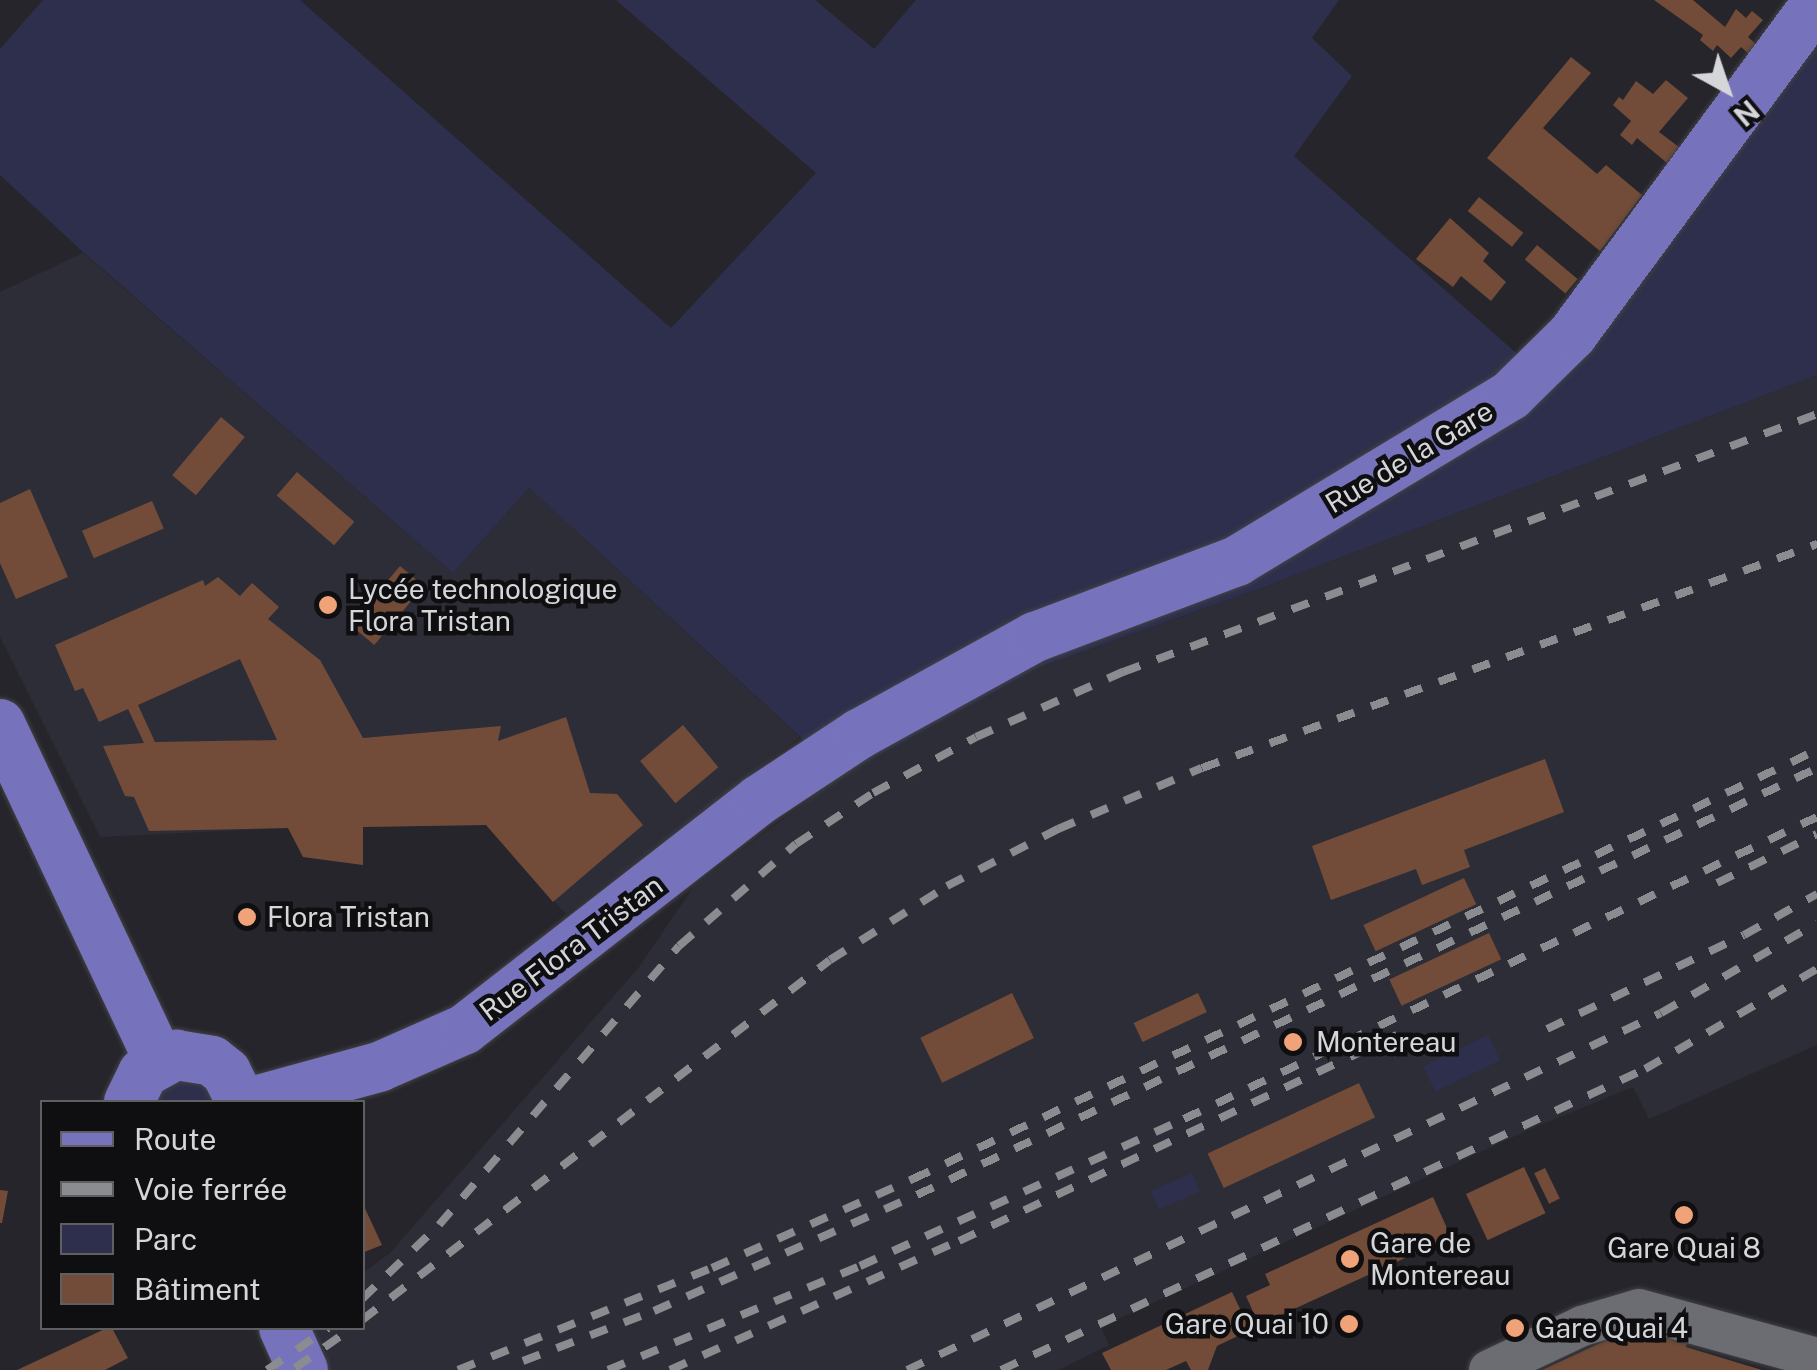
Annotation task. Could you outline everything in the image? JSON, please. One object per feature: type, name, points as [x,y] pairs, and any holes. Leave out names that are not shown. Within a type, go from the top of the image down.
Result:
[{"type":"main road","name":"Rue de la Gare","points":[[859,734],[1035,637],[1237,561],[1511,395],[1572,334],[1817,3]]},
{"type":"main road","points":[[0,724],[159,1061]]},
{"type":"main road","name":"Rue Flora Tristan","points":[[257,1100],[379,1067],[465,1028],[759,800],[859,734]]},
{"type":"main road","points":[[130,1100],[143,1073],[176,1055],[212,1061],[226,1072],[240,1100]]},
{"type":"main road","points":[[285,1330],[303,1370]]},
{"type":"street","points":[[1490,1370],[1582,1326],[1639,1309],[1817,1358]]},
{"type":"shaded area","name":"Lycée technologique Flora Tristan","points":[[83,253],[453,573],[529,488],[800,737],[566,914],[486,825],[363,827],[363,865],[303,857],[288,828],[100,837],[0,637],[0,292]]},
{"type":"shaded area","points":[[1817,375],[1817,1045],[1649,1119],[1633,1087],[1528,1130],[1101,1327],[1109,1345],[1059,1370],[322,1370],[304,1330],[365,1330],[365,1272],[390,1253],[639,967],[694,886],[842,775],[1038,668],[1253,591]]},
{"type":"green space","points":[[43,0],[300,0],[671,328],[816,173],[616,0],[815,0],[874,49],[916,0],[1339,0],[1312,38],[1352,76],[1294,156],[1551,384],[1817,32],[1817,375],[1253,591],[1038,668],[842,775],[529,488],[453,573],[84,253],[0,175],[0,49]]},
{"type":"green space","points":[[1488,1035],[1500,1060],[1436,1092],[1423,1067]]},
{"type":"green space","points":[[175,1078],[200,1078],[221,1100],[154,1100]]},
{"type":"green space","points":[[1192,1173],[1200,1191],[1159,1210],[1151,1191]]},
{"type":"building","points":[[1654,0],[1693,0],[1725,27],[1736,9],[1746,18],[1752,11],[1763,20],[1748,37],[1757,45],[1749,54],[1741,47],[1731,58],[1717,45],[1713,51],[1700,40],[1703,35]]},
{"type":"building","points":[[1571,57],[1591,73],[1543,128],[1597,174],[1606,165],[1642,195],[1600,251],[1487,158]]},
{"type":"building","points":[[1666,80],[1688,98],[1659,132],[1679,147],[1667,163],[1637,138],[1632,145],[1620,135],[1631,121],[1613,105],[1619,97],[1623,100],[1636,81],[1653,94]]},
{"type":"building","points":[[1479,197],[1523,233],[1512,247],[1468,211]]},
{"type":"building","points":[[1450,218],[1489,253],[1483,261],[1506,282],[1491,301],[1461,276],[1453,287],[1416,259]]},
{"type":"building","points":[[1537,245],[1578,279],[1565,294],[1525,260]]},
{"type":"building","points":[[221,417],[245,437],[196,495],[172,475]]},
{"type":"building","points":[[297,472],[354,522],[334,545],[277,495]]},
{"type":"building","points":[[30,489],[68,577],[16,599],[0,563],[0,503]]},
{"type":"building","points":[[152,501],[164,529],[94,558],[82,531]]},
{"type":"building","points":[[400,566],[424,586],[374,645],[351,625]]},
{"type":"building","points":[[218,577],[240,596],[252,583],[279,607],[268,619],[320,660],[363,738],[501,726],[498,741],[566,717],[590,793],[617,794],[643,825],[553,902],[486,825],[363,827],[363,865],[303,857],[288,828],[149,831],[134,797],[125,796],[103,746],[144,743],[128,709],[99,722],[83,688],[75,691],[55,645],[203,580],[205,586]],"holes":[[[240,659],[277,740],[155,742],[138,705]]]},
{"type":"building","points":[[683,725],[718,767],[675,803],[640,761]]},
{"type":"building","points":[[1545,759],[1564,812],[1464,850],[1470,867],[1422,885],[1416,869],[1331,900],[1312,846]]},
{"type":"building","points":[[1464,878],[1476,904],[1376,951],[1363,925]]},
{"type":"building","points":[[1489,933],[1501,959],[1402,1006],[1389,979]]},
{"type":"building","points":[[1012,993],[1034,1038],[942,1083],[920,1038]]},
{"type":"building","points":[[1198,993],[1207,1012],[1143,1042],[1134,1023]]},
{"type":"building","points":[[1359,1083],[1375,1117],[1224,1188],[1208,1154]]},
{"type":"building","points":[[1524,1167],[1546,1213],[1488,1240],[1466,1194]]},
{"type":"building","points":[[1545,1168],[1560,1199],[1549,1204],[1534,1173]]},
{"type":"building","points":[[0,1190],[8,1191],[2,1223],[0,1223]]},
{"type":"building","name":"Gare de Montereau","points":[[1433,1197],[1451,1237],[1259,1325],[1246,1296],[1270,1285],[1265,1274]]},
{"type":"building","points":[[365,1208],[382,1245],[365,1252]]},
{"type":"building","points":[[1232,1292],[1250,1330],[1217,1346],[1208,1370],[1191,1370],[1186,1361],[1166,1370],[1111,1370],[1102,1353]]},
{"type":"building","points":[[1641,1324],[1688,1340],[1686,1347],[1762,1370],[1542,1370]]},
{"type":"building","points":[[103,1330],[113,1330],[128,1358],[105,1370],[17,1370]]},
{"type":"railway","points":[[365,1296],[439,1225],[679,946],[796,844],[873,793],[976,737],[1123,672],[1817,414]]},
{"type":"railway","points":[[365,1318],[830,960],[947,886],[1058,829],[1202,768],[1817,544]]},
{"type":"railway","points":[[458,1370],[712,1268],[913,1179],[1817,750]]},
{"type":"railway","points":[[523,1361],[654,1311],[917,1195],[1817,768]]},
{"type":"railway","points":[[608,1370],[860,1266],[1184,1119],[1817,817]]},
{"type":"railway","points":[[1717,883],[1817,834]]},
{"type":"railway","points":[[1547,1029],[1744,935],[1817,894]]},
{"type":"railway","points":[[907,1370],[1661,1013],[1817,923]]},
{"type":"railway","points":[[1001,1370],[1645,1069],[1817,969]]},
{"type":"railway","points":[[670,1370],[959,1241],[1397,1035]]},
{"type":"railway","points":[[267,1370],[325,1330]]},
{"type":"railway","points":[[295,1368],[349,1330]]},
{"type":"place","name":"Lycée technologique Flora Tristan","points":[[328,605]]},
{"type":"place","name":"Flora Tristan","points":[[247,917]]},
{"type":"place","name":"Montereau","points":[[1293,1042]]},
{"type":"place","name":"Gare Quai 8","points":[[1684,1215]]},
{"type":"place","name":"Gare de Montereau","points":[[1350,1259]]},
{"type":"place","name":"Gare Quai 10","points":[[1349,1324]]},
{"type":"place","name":"Gare Quai 4","points":[[1515,1328]]}]
